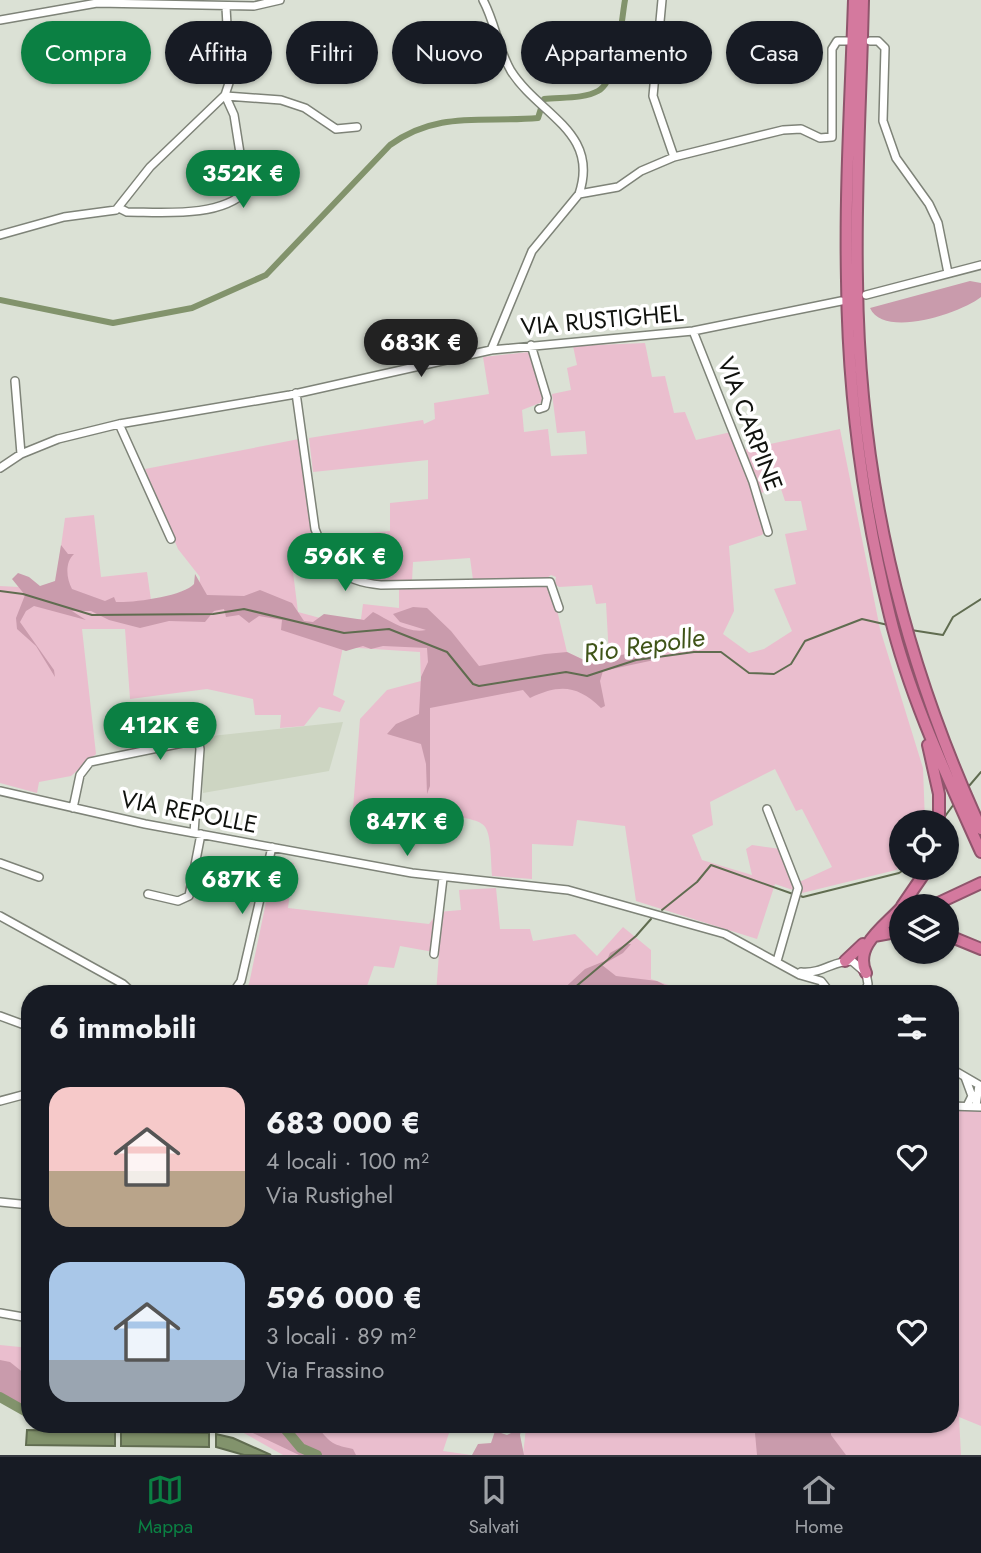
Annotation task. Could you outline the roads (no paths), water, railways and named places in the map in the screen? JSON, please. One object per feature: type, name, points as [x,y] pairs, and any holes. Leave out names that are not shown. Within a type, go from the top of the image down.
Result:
[{"type":"highway","points":[[854,0],[847,281],[855,424],[871,526],[905,652],[981,852]]},
{"type":"highway","points":[[863,0],[856,281],[873,478],[893,608]]},
{"type":"highway","points":[[905,652],[908,688],[932,760],[938,810]]},
{"type":"highway","points":[[964,804],[981,828]]},
{"type":"highway","points":[[958,894],[981,883]]},
{"type":"highway","points":[[842,962],[889,920]]},
{"type":"highway","points":[[866,973],[861,964],[862,953],[874,936],[889,928]]},
{"type":"highway","points":[[874,936],[889,933]]},
{"type":"highway","points":[[959,940],[981,949]]},
{"type":"street","points":[[0,20],[97,3],[226,7],[254,6],[281,0]]},
{"type":"street","points":[[484,0],[509,66],[581,148],[584,173],[579,194],[532,251],[491,350]]},
{"type":"street","points":[[662,0],[653,96],[674,158]]},
{"type":"street","points":[[119,208],[150,167],[225,95],[230,80],[226,7]]},
{"type":"street","points":[[579,194],[618,187],[641,172],[674,158],[783,130],[802,129],[820,138],[832,137],[832,50],[837,41],[848,41]]},
{"type":"street","points":[[870,41],[878,41],[885,48],[883,121],[896,158],[929,204],[938,223],[948,273]]},
{"type":"street","points":[[225,95],[281,100],[305,108],[336,129],[346,131],[357,127]]},
{"type":"street","points":[[0,235],[64,217],[119,208],[127,212],[189,213],[216,206],[246,191],[234,115],[225,95]]},
{"type":"street","points":[[866,295],[981,265]]},
{"type":"street","name":"VIA RUSTIGHEL","points":[[0,468],[21,454],[58,439],[119,424],[296,393],[491,350],[693,331],[841,301]]},
{"type":"street","name":"VIA CARPINE","points":[[693,331],[753,482],[768,532]]},
{"type":"street","points":[[531,345],[547,398],[545,407],[539,409]]},
{"type":"street","points":[[15,381],[21,454]]},
{"type":"street","points":[[296,393],[315,529],[323,549],[344,577],[355,583],[382,585],[550,582],[559,608]]},
{"type":"street","points":[[119,424],[171,539]]},
{"type":"street","points":[[73,808],[80,775],[90,762],[192,741],[199,743],[197,833],[189,897],[178,901],[148,894]]},
{"type":"street","name":"VIA REPOLLE","points":[[0,791],[197,833],[443,878],[568,890],[707,927],[746,943],[794,972],[821,981],[824,985]]},
{"type":"street","points":[[767,809],[798,887],[777,961]]},
{"type":"street","points":[[238,985],[272,847]]},
{"type":"street","points":[[0,863],[39,877]]},
{"type":"street","points":[[434,954],[443,878]]},
{"type":"street","points":[[0,916],[124,985]]},
{"type":"street","points":[[794,972],[825,971],[842,962],[858,964],[866,973],[865,985]]},
{"type":"street","name":"VIA REPOLLE","points":[[830,985],[830,971],[842,962]]},
{"type":"street","points":[[0,1026],[2,1016],[21,1023]]},
{"type":"street","points":[[959,1073],[980,1086],[975,1107]]},
{"type":"street","points":[[965,1077],[975,1107]]},
{"type":"street","points":[[0,1101],[21,1095]]},
{"type":"street","points":[[0,1202],[21,1204]]},
{"type":"street","points":[[0,1313],[21,1317]]},
{"type":"waterway","points":[[0,300],[113,323],[192,308],[266,275],[390,145],[408,134],[444,122],[538,118],[544,99],[579,97],[598,91],[605,85],[614,63],[625,0]]},
{"type":"waterway","name":"Rio Repolle","points":[[0,591],[23,594],[92,615],[213,614],[244,609],[344,633],[389,629],[447,652],[473,684],[479,686],[566,672],[587,676],[636,660],[694,652],[721,652],[749,673],[774,674],[791,664],[805,641],[862,619],[888,625]]},
{"type":"waterway","name":"Rio Repolle","points":[[911,630],[943,635],[953,617],[981,599]]},
{"type":"waterway","points":[[969,786],[981,772]]},
{"type":"waterway","points":[[950,810],[954,804]]},
{"type":"waterway","points":[[662,910],[697,882],[711,865],[793,894]]},
{"type":"waterway","points":[[798,895],[803,897],[889,876]]},
{"type":"waterway","points":[[578,985],[636,936],[651,919]]},
{"type":"waterway","points":[[0,1397],[21,1409]]},
{"type":"waterway","points":[[288,1433],[301,1448],[317,1455]]}]
